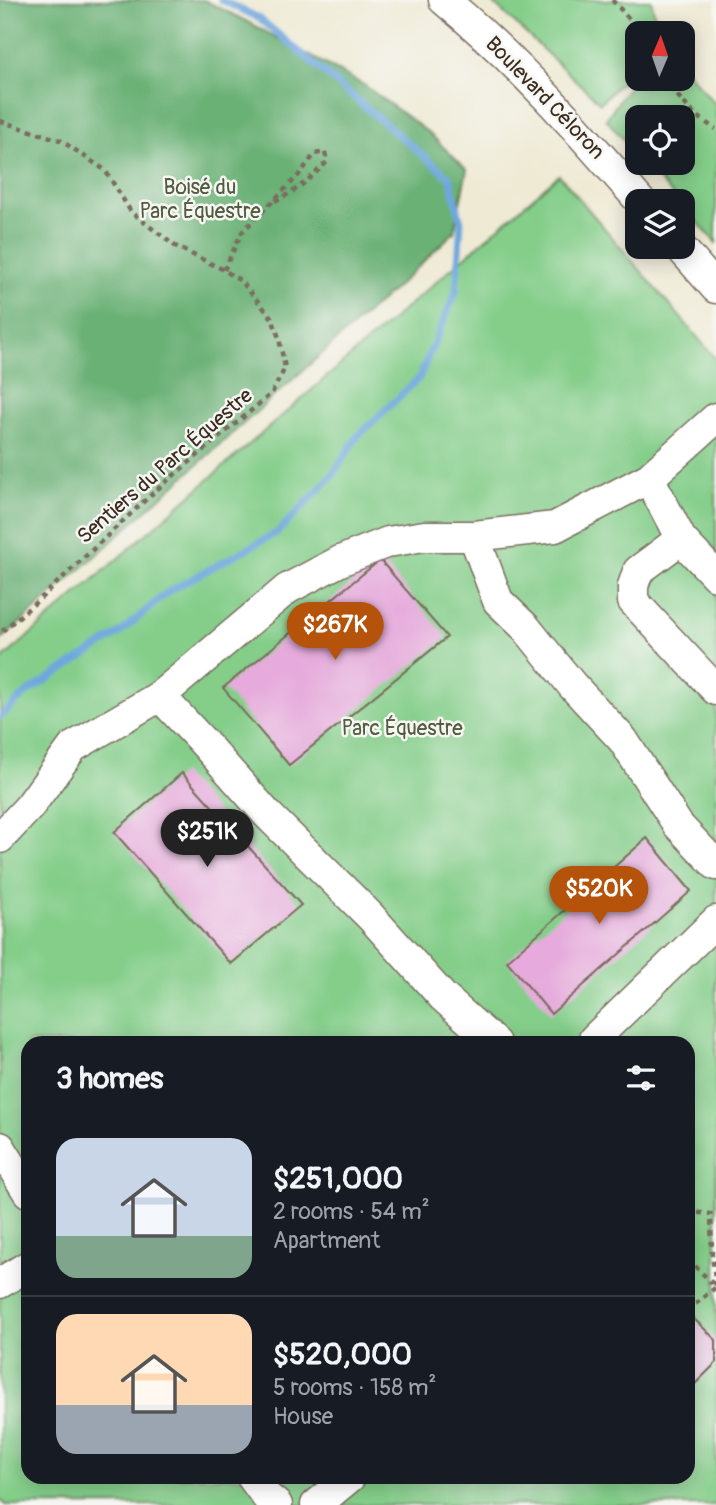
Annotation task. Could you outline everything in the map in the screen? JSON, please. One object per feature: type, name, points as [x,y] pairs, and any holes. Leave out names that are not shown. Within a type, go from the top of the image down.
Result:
[{"type":"street","name":"Boulevard Céloron","points":[[444,0],[507,56],[629,189]]},
{"type":"street","points":[[691,259],[716,288]]},
{"type":"street","points":[[0,838],[29,807],[73,747],[160,696],[287,589],[341,561],[388,542],[424,536],[474,536],[555,527],[649,478],[716,418]]},
{"type":"street","points":[[649,478],[681,538],[716,576]]},
{"type":"street","points":[[474,536],[498,601],[526,628],[572,685],[623,740],[678,825],[716,865]]},
{"type":"street","points":[[681,538],[638,571],[633,586],[633,601],[716,690]]},
{"type":"street","points":[[160,696],[267,814],[371,917],[443,997],[487,1036]]},
{"type":"street","points":[[597,1036],[716,921]]},
{"type":"street","points":[[0,1147],[21,1181]]},
{"type":"street","points":[[0,1283],[21,1270]]},
{"type":"street","points":[[258,1484],[277,1505]]},
{"type":"street","points":[[316,1505],[342,1484]]},
{"type":"path","points":[[612,0],[631,21]]},
{"type":"path","points":[[675,91],[684,104],[716,129]]},
{"type":"path","name":"Sentiers du Parc Équestre","points":[[0,121],[60,140],[106,170],[131,212],[176,246],[241,281],[272,318],[285,369],[272,393],[154,492],[0,633]]},
{"type":"path","points":[[224,270],[243,232],[275,201],[315,154],[325,152],[327,162],[294,192],[275,201]]},
{"type":"path","points":[[695,1212],[714,1213],[712,1254],[716,1287]]},
{"type":"path","points":[[695,1266],[716,1287]]},
{"type":"path","points":[[695,1304],[716,1287]]},
{"type":"green space","name":"Boisé du Parc Équestre","points":[[0,0],[204,0],[364,85],[429,133],[467,170],[454,232],[401,283],[0,641]]},
{"type":"green space","points":[[490,0],[651,0],[656,21],[625,21],[625,79],[600,103]]},
{"type":"green space","points":[[695,81],[716,105],[716,243],[695,219],[695,189],[667,189],[655,175],[695,175],[695,105],[625,105],[625,141],[606,119],[626,91],[695,91]]},
{"type":"green space","name":"Parc Équestre","points":[[559,175],[625,252],[625,259],[631,259],[716,359],[716,1505],[5,1505],[0,1499],[0,661]]},
{"type":"building","points":[[380,560],[447,637],[289,765],[223,688]]},
{"type":"building","points":[[182,773],[301,905],[231,964],[114,832]]},
{"type":"building","points":[[647,838],[691,891],[551,1014],[507,961]]},
{"type":"building","points":[[695,1320],[716,1340],[716,1363],[695,1384]]},
{"type":"waterway","points":[[0,717],[25,694],[120,633],[169,591],[278,532],[331,477],[357,437],[419,378],[456,292],[461,222],[450,178],[259,18],[221,0]]}]
